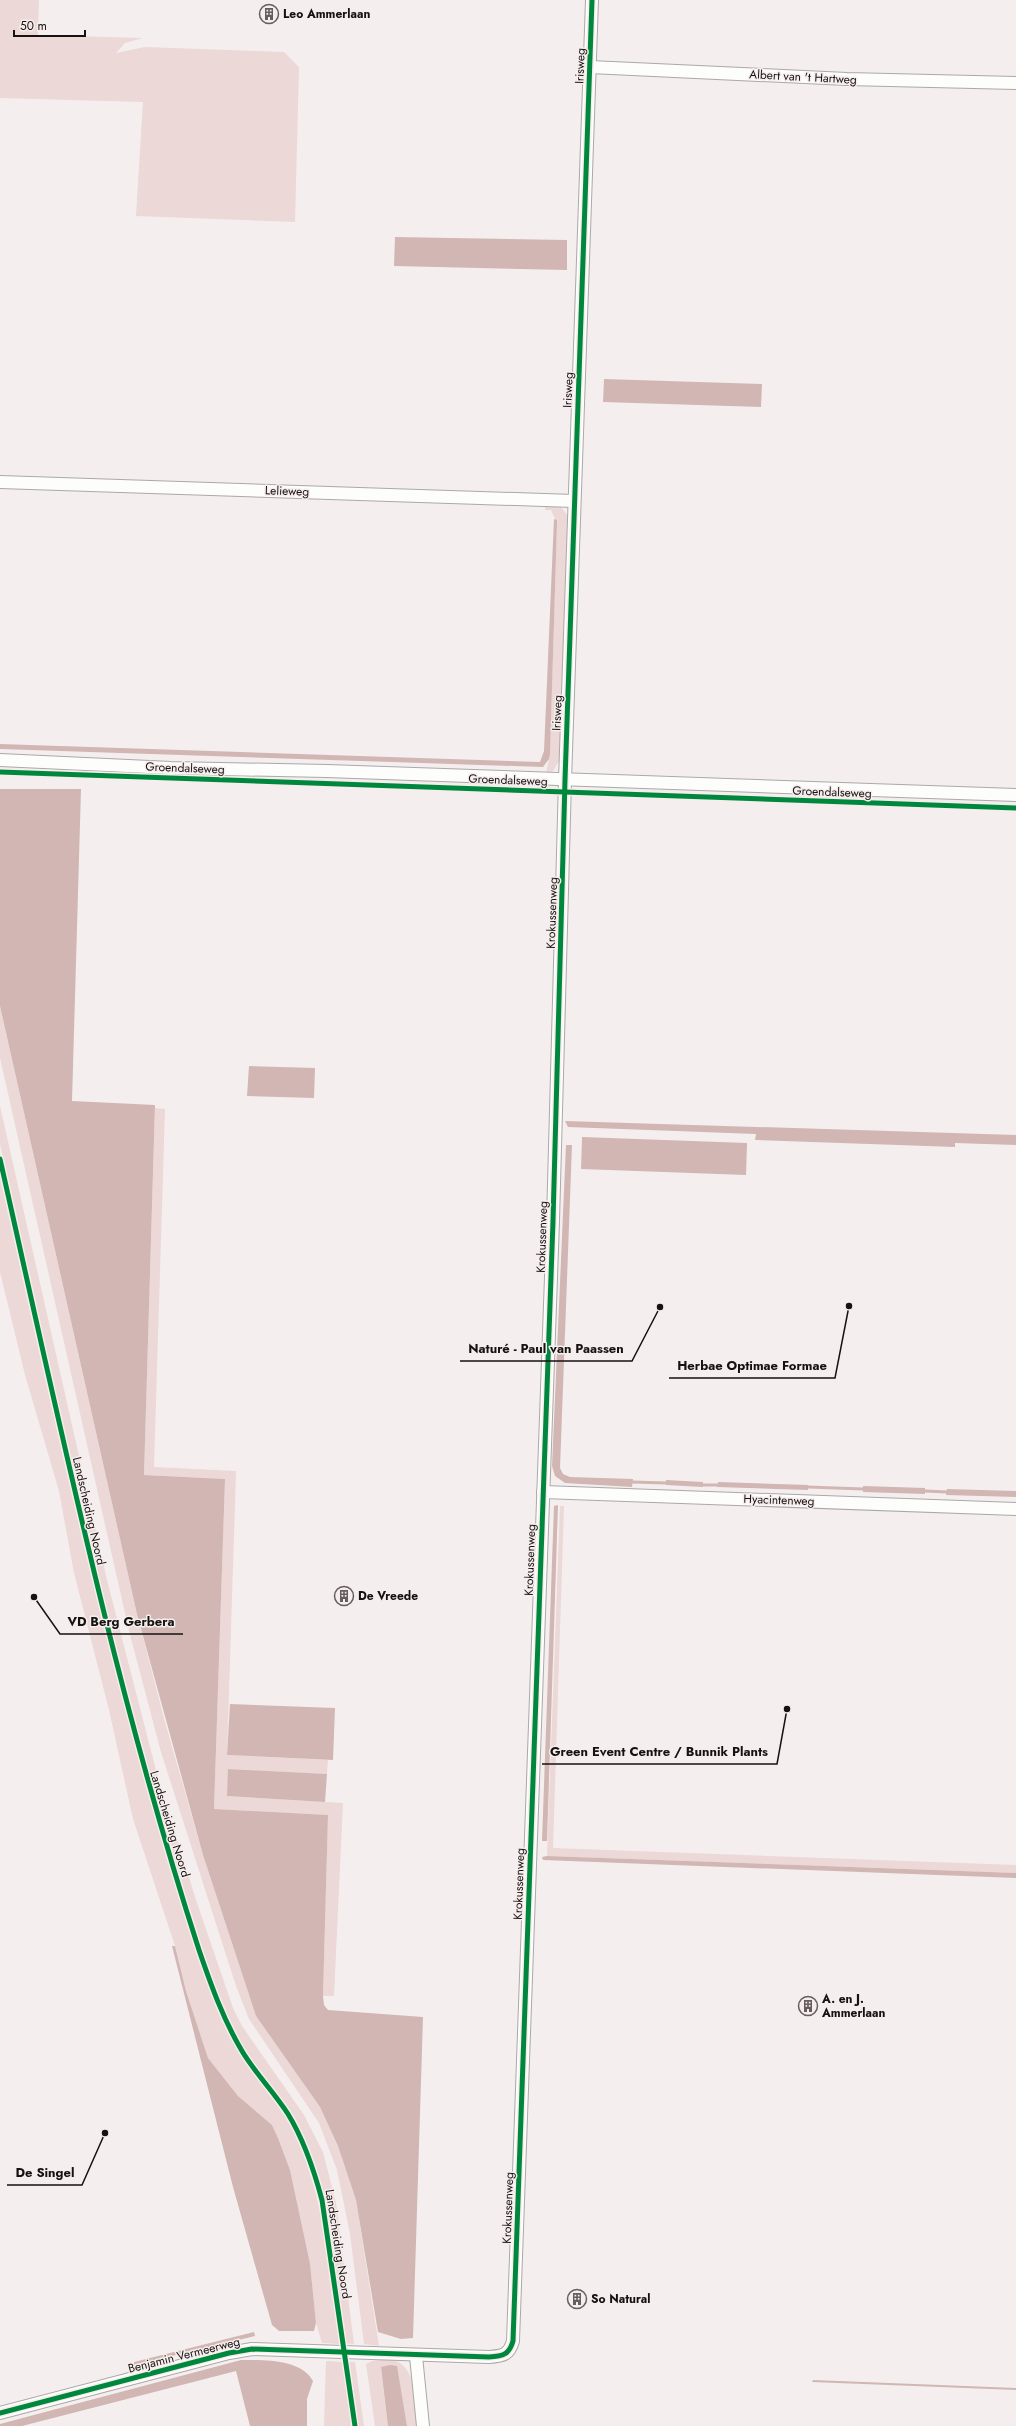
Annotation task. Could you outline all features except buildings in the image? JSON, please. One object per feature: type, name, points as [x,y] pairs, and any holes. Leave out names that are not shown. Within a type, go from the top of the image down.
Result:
[{"type":"street","name":"Irisweg","points":[[565,780],[592,0]]},
{"type":"street","name":"Albert van 't Hartweg","points":[[590,67],[847,79],[1016,83]]},
{"type":"street","name":"Lelieweg","points":[[0,482],[574,501]]},
{"type":"street","name":"Groendalseweg","points":[[0,760],[171,768],[327,770],[1016,796]]},
{"type":"street","name":"Krokussenweg","points":[[513,2341],[553,1213],[565,780]]},
{"type":"street","name":"Hyacintenweg","points":[[543,1492],[1016,1509]]},
{"type":"street","name":"Benjamin Vermeerweg","points":[[0,2413],[229,2353],[252,2349],[416,2356],[503,2356],[510,2351],[513,2341]]},
{"type":"street","points":[[416,2356],[423,2426]]},
{"type":"shaded area","points":[[0,0],[39,0],[38,35],[143,38],[125,43],[116,53],[145,47],[284,52],[299,67],[295,222],[136,216],[143,102],[0,98]]},
{"type":"shaded area","points":[[395,237],[567,240],[567,270],[394,266]]},
{"type":"shaded area","points":[[604,379],[762,384],[761,407],[603,402]]},
{"type":"shaded area","points":[[545,505],[560,506],[568,516],[560,759],[553,771],[546,774],[550,754],[557,523],[551,510],[545,510]]},
{"type":"shaded area","points":[[554,519],[557,520],[557,523],[550,754],[549,759],[543,767],[0,749],[0,744],[540,762],[544,751]]},
{"type":"shaded area","points":[[0,789],[81,789],[72,1101],[155,1105],[144,1475],[225,1479],[214,1809],[328,1815],[324,2005],[328,2010],[423,2017],[413,2338],[401,2339],[378,2332],[356,2200],[338,2146],[320,2107],[256,2016],[203,1855],[137,1614],[0,1006]]},
{"type":"shaded area","points":[[0,1006],[137,1614],[165,1722],[203,1855],[256,2016],[320,2107],[338,2146],[356,2200],[379,2346],[364,2344],[350,2234],[337,2170],[319,2123],[249,2019],[236,1986],[161,1752],[129,1631],[0,1058]]},
{"type":"shaded area","points":[[249,1066],[315,1068],[314,1098],[247,1096]]},
{"type":"shaded area","points":[[0,1106],[107,1580],[157,1774],[196,1900],[233,2008],[242,2026],[304,2115],[323,2152],[336,2203],[354,2344],[345,2343],[329,2223],[317,2172],[292,2116],[245,2051],[219,2000],[169,1845],[140,1745],[92,1558],[0,1144]]},
{"type":"shaded area","points":[[155,1108],[165,1109],[154,1467],[236,1471],[227,1755],[328,1760],[327,1774],[229,1769],[227,1796],[343,1803],[334,1996],[323,1996],[328,1815],[214,1809],[225,1479],[144,1475]]},
{"type":"shaded area","points":[[565,1121],[1016,1135],[1016,1145],[955,1143],[955,1147],[755,1140],[756,1134],[568,1127]]},
{"type":"shaded area","points":[[582,1137],[747,1143],[746,1175],[581,1169]]},
{"type":"shaded area","points":[[566,1145],[572,1145],[560,1468],[563,1474],[570,1477],[633,1479],[632,1487],[565,1483],[555,1476],[552,1466]]},
{"type":"shaded area","points":[[0,1177],[64,1463],[87,1558],[136,1747],[163,1841],[207,1980],[224,2025],[240,2054],[277,2103],[290,2123],[305,2159],[320,2211],[340,2344],[322,2343],[316,2323],[311,2274],[290,2170],[272,2125],[238,2096],[208,2058],[186,1991],[175,1946],[133,1819],[109,1710],[74,1573],[59,1491],[25,1375],[0,1272]]},
{"type":"shaded area","points":[[666,1480],[703,1482],[703,1487],[666,1485]]},
{"type":"shaded area","points":[[718,1482],[808,1485],[808,1490],[717,1487]]},
{"type":"shaded area","points":[[863,1486],[925,1488],[925,1494],[863,1492]]},
{"type":"shaded area","points":[[947,1489],[1016,1491],[1016,1497],[946,1495]]},
{"type":"shaded area","points":[[558,1505],[547,1841],[542,1841],[554,1506]]},
{"type":"shaded area","points":[[560,1506],[564,1506],[553,1848],[1016,1865],[1016,1873],[547,1856]]},
{"type":"shaded area","points":[[230,1704],[335,1708],[333,1760],[227,1755]]},
{"type":"shaded area","points":[[228,1769],[327,1774],[325,1802],[227,1796]]},
{"type":"shaded area","points":[[542,1857],[1016,1873],[1016,1878],[543,1860]]},
{"type":"shaded area","points":[[172,1946],[175,1946],[186,1991],[208,2058],[238,2096],[272,2125],[290,2170],[310,2264],[316,2323],[314,2331],[279,2331],[272,2325],[233,2187]]},
{"type":"shaded area","points":[[254,2332],[255,2336],[134,2365],[134,2362]]},
{"type":"shaded area","points":[[389,2359],[398,2362],[405,2368],[410,2376],[415,2396],[418,2426],[407,2426],[397,2368],[390,2365],[381,2368],[388,2426],[375,2426],[366,2364],[372,2361]]},
{"type":"shaded area","points":[[241,2360],[282,2362],[300,2368],[307,2374],[313,2381],[307,2399],[307,2426],[250,2426],[236,2371],[22,2426],[0,2426],[0,2424]]},
{"type":"shaded area","points":[[326,2361],[343,2362],[353,2426],[324,2426]]},
{"type":"shaded area","points":[[348,2362],[355,2362],[364,2426],[358,2426]]},
{"type":"shaded area","points":[[390,2365],[397,2366],[407,2426],[388,2426],[381,2367]]},
{"type":"shaded area","points":[[813,2380],[1016,2388],[1016,2390],[812,2382]]},
{"type":"waterway","points":[[632,1482],[666,1483]]},
{"type":"waterway","points":[[703,1485],[717,1485]]},
{"type":"waterway","points":[[808,1487],[863,1489]]},
{"type":"waterway","points":[[925,1491],[947,1492]]},
{"type":"cycle path","points":[[0,2413],[229,2353],[252,2349],[489,2357],[505,2354],[510,2349],[513,2341],[553,1221],[565,780],[592,0]]},
{"type":"cycle path","points":[[0,772],[1016,808]]},
{"type":"cycle path","name":"Landscheiding Noord","points":[[0,1159],[90,1557],[141,1755],[199,1950],[223,2014],[235,2039],[247,2059],[283,2106],[294,2124],[312,2166],[319,2189],[322,2200],[355,2426]]},
{"type":"place","name":"Leo Ammerlaan","points":[[269,14]]},
{"type":"place","name":"Herbae Optimae Formae","points":[[849,1306]]},
{"type":"place","name":"Naturé - Paul van Paassen","points":[[660,1307]]},
{"type":"place","name":"De Vreede","points":[[344,1596]]},
{"type":"place","name":"VD Berg Gerbera","points":[[34,1597]]},
{"type":"place","name":"Green Event Centre / Bunnik Plants","points":[[787,1709]]},
{"type":"place","name":"A. en J. Ammerlaan","points":[[808,2006]]},
{"type":"place","name":"De Singel","points":[[105,2133]]},
{"type":"place","name":"So Natural","points":[[577,2299]]}]
